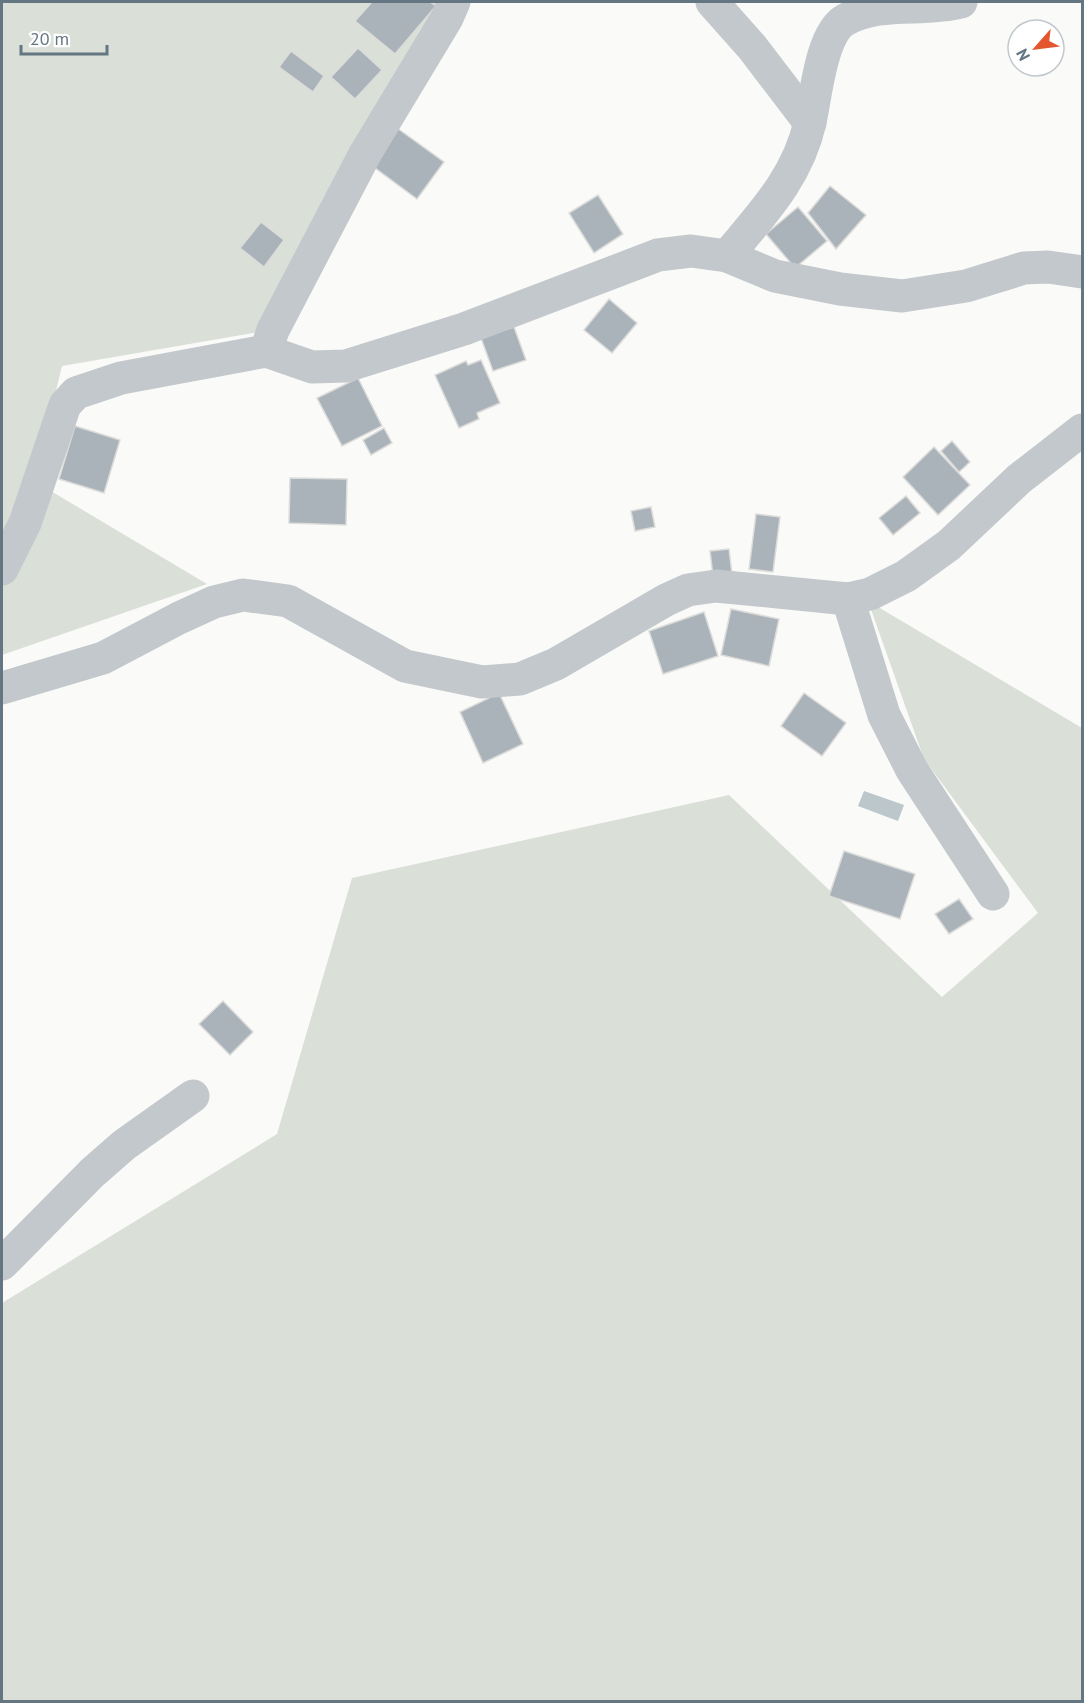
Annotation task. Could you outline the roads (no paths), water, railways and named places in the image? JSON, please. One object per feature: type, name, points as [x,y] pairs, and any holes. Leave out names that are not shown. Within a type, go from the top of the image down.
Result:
[{"type":"street","points":[[266,351],[273,330],[364,154],[447,18],[454,2]]},
{"type":"street","points":[[712,2],[752,47],[810,123]]},
{"type":"street","points":[[727,256],[774,199],[797,165],[810,123],[822,54],[842,21],[869,9],[948,5],[961,2]]},
{"type":"street","points":[[2,569],[25,524],[65,405],[76,393],[121,378],[266,351],[312,367],[346,366],[464,329],[658,255],[691,251],[727,256],[785,278],[840,289],[902,296],[966,286],[1024,268],[1048,267],[1082,272]]},
{"type":"street","points":[[2,688],[103,658],[178,618],[214,602],[243,595],[288,601],[405,666],[482,682],[520,679],[556,664],[666,600],[688,590],[716,586],[848,599],[870,594],[906,576],[949,545],[1018,479],[1083,430]]},
{"type":"street","points":[[848,599],[884,715],[912,770],[993,894]]},
{"type":"street","points":[[2,1264],[92,1173],[124,1145],[193,1096]]}]
